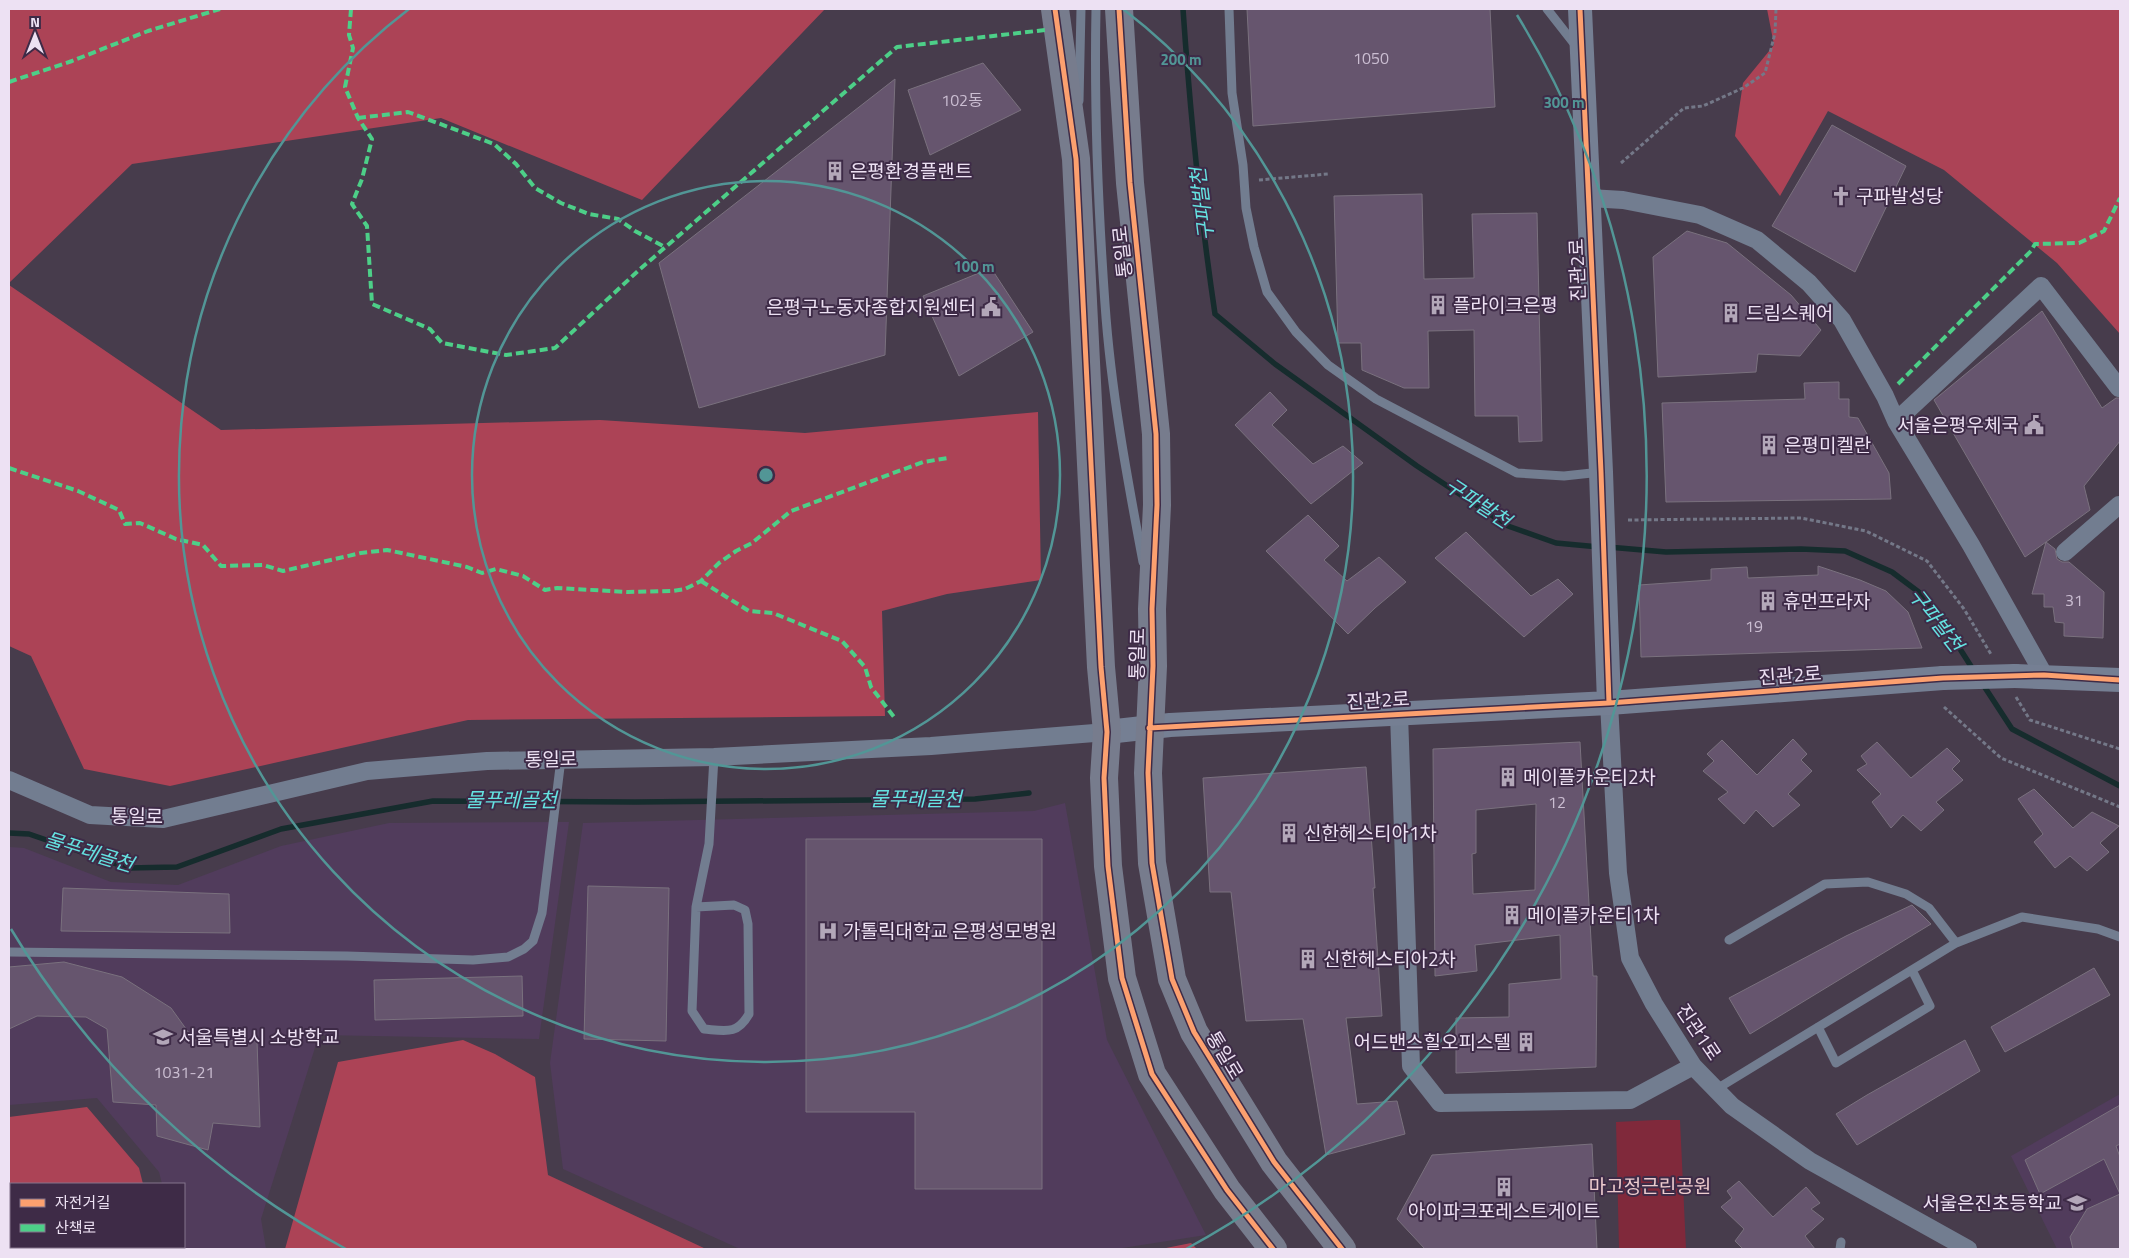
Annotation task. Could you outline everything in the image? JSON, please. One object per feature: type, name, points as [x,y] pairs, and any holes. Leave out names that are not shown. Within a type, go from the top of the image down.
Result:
[{"type":"main road","name":"통일로","points":[[1055,9],[1076,159],[1101,667],[1107,732],[1104,778],[1108,866],[1122,978],[1152,1074],[1227,1190],[1273,1249]]},
{"type":"main road","name":"통일로","points":[[1119,9],[1130,183],[1156,434],[1157,505],[1152,609],[1153,666],[1148,773],[1152,863],[1172,979],[1194,1032],[1274,1162],[1342,1249]]},
{"type":"street","name":"진관2로","points":[[1580,9],[1601,472],[1609,703]]},
{"type":"street","points":[[1589,198],[1623,200],[1700,215],[1757,240],[1809,283],[1842,320],[1885,396],[1896,421],[1971,545],[2044,675]]},
{"type":"street","points":[[1896,421],[2041,286],[2119,388]]},
{"type":"street","points":[[2065,552],[2118,506],[2120,507]]},
{"type":"street","points":[[2015,685],[2044,675],[2120,680]]},
{"type":"street","name":"진관2로","points":[[1107,732],[1149,728],[1609,703],[1943,678],[2015,685]]},
{"type":"street","name":"진관1로","points":[[1609,703],[1618,873],[1630,958],[1654,1004],[1693,1066],[1732,1106],[1810,1161],[1968,1249]]},
{"type":"street","points":[[1399,714],[1411,1066],[1440,1103],[1630,1100],[1693,1066]]},
{"type":"street","name":"통일로","points":[[9,780],[90,815],[163,819],[367,771],[486,761],[561,759],[713,765],[1107,732]]},
{"type":"lane","points":[[1076,159],[1081,9]]},
{"type":"lane","points":[[1096,9],[1095,84],[1105,305],[1124,459],[1152,609]]},
{"type":"lane","points":[[1229,9],[1232,93],[1244,165],[1246,208],[1254,247],[1267,292],[1296,332],[1328,365],[1376,399],[1517,473],[1564,476],[1601,472]]},
{"type":"lane","points":[[1547,9],[1582,55]]},
{"type":"lane","points":[[9,952],[347,956],[473,960],[508,957],[524,949],[533,941],[542,913],[556,817],[561,759]]},
{"type":"lane","points":[[696,906],[734,905],[745,910],[748,924],[748,1014],[742,1025],[730,1031],[704,1029],[692,1011],[696,906],[709,844],[713,765]]},
{"type":"lane","points":[[1729,940],[1825,884],[1868,882],[1906,894],[1929,908],[1956,943]]},
{"type":"lane","points":[[1715,1090],[1956,943],[2022,917],[2098,929],[2120,937]]},
{"type":"lane","points":[[1818,1028],[1836,1063],[1930,1006],[1912,970]]},
{"type":"path","points":[[1621,163],[1684,108],[1703,106],[1743,88],[1765,73],[1775,33],[1776,9]]},
{"type":"path","points":[[1259,180],[1328,174]]},
{"type":"path","points":[[1628,520],[1801,518],[1866,530],[1926,560],[1964,609],[1994,660]]},
{"type":"path","points":[[2015,685],[2030,720],[2120,749]]},
{"type":"path","points":[[1944,707],[2001,758],[2120,807]]},
{"type":"shaded area","points":[[9,9],[825,9],[642,200],[441,118],[132,164],[9,283]]},
{"type":"shaded area","points":[[1767,9],[2120,9],[2120,334],[2057,263],[1944,170],[1828,111],[1780,196],[1735,136],[1743,83],[1774,45]]},
{"type":"shaded area","points":[[9,285],[221,430],[600,420],[805,433],[1038,412],[1041,580],[947,594],[882,611],[885,716],[468,720],[170,786],[84,769],[31,656],[9,646]]},
{"type":"shaded area","name":"가톨릭대학교 은평성모병원","points":[[1065,803],[1107,1040],[1206,1235],[1116,1249],[740,1249],[563,1169],[550,1063],[583,823],[1034,811]]},
{"type":"shaded area","name":"서울특별시 소방학교","points":[[569,822],[539,1039],[319,1035],[261,1219],[266,1249],[178,1249],[185,1248],[185,1183],[162,1183],[159,1172],[97,1098],[9,1105],[9,847],[24,848],[111,882],[178,885],[281,846],[389,823]]},
{"type":"shaded area","points":[[463,1040],[495,1054],[535,1077],[548,1175],[706,1249],[285,1249],[338,1062]]},
{"type":"shaded area","name":"서울은진초등학교","points":[[2120,1094],[2120,1249],[2057,1249],[2011,1156]]},
{"type":"shaded area","points":[[87,1107],[139,1168],[143,1183],[10,1183],[10,1248],[161,1249],[9,1249],[9,1117]]},
{"type":"shaded area","points":[[1191,1243],[1197,1249],[1161,1249]]},
{"type":"green space","name":"마고정근린공원","points":[[1680,1120],[1686,1249],[1619,1249],[1616,1122]]},
{"type":"building","points":[[1247,9],[1490,9],[1495,107],[1253,126]]},
{"type":"building","points":[[983,63],[1021,110],[930,155],[908,90]]},
{"type":"building","name":"은평환경플랜트","points":[[895,79],[885,355],[699,408],[659,263]]},
{"type":"building","name":"구파발성당","points":[[1832,125],[1906,166],[1855,272],[1772,226]]},
{"type":"building","name":"플라이크은평","points":[[1422,194],[1424,279],[1474,278],[1472,214],[1537,213],[1542,441],[1519,442],[1518,416],[1475,416],[1474,330],[1428,331],[1429,388],[1404,388],[1362,370],[1361,343],[1338,343],[1334,196]]},
{"type":"building","name":"드림스퀘어","points":[[1687,231],[1727,243],[1791,295],[1821,330],[1800,356],[1758,354],[1756,372],[1658,377],[1653,257]]},
{"type":"building","points":[[991,268],[1033,332],[959,376],[923,296]]},
{"type":"building","name":"서울은평우체국","points":[[2042,311],[2102,408],[2116,398],[2120,398],[2120,441],[2084,486],[2090,510],[2025,557],[1934,400]]},
{"type":"building","name":"은평미켈란","points":[[1839,382],[1839,399],[1849,399],[1849,417],[1858,418],[1889,473],[1891,499],[1666,502],[1662,403],[1805,399],[1804,383]]},
{"type":"building","points":[[1270,392],[1287,410],[1272,425],[1313,464],[1343,446],[1363,463],[1311,504],[1235,425]]},
{"type":"building","points":[[1308,515],[1339,546],[1324,560],[1347,581],[1379,557],[1406,582],[1348,634],[1266,551]]},
{"type":"building","points":[[1466,532],[1531,596],[1558,579],[1573,594],[1524,637],[1435,558]]},
{"type":"building","points":[[2046,542],[2055,549],[2057,559],[2062,562],[2069,562],[2104,592],[2103,638],[2064,636],[2064,623],[2055,622],[2053,607],[2044,607],[2044,594],[2032,594]]},
{"type":"building","name":"휴먼프라자","points":[[1818,566],[1886,591],[1908,612],[1922,648],[1641,657],[1639,585],[1711,580],[1711,569],[1747,567],[1748,578],[1818,575]]},
{"type":"building","points":[[1793,739],[1807,754],[1801,760],[1812,771],[1788,794],[1800,805],[1773,827],[1756,810],[1744,824],[1718,799],[1728,792],[1703,771],[1714,761],[1707,754],[1722,740],[1757,775]]},
{"type":"building","points":[[1580,742],[1593,976],[1597,976],[1596,1067],[1456,1073],[1456,1018],[1509,1017],[1509,984],[1561,979],[1560,935],[1475,945],[1477,971],[1435,976],[1433,749]],"holes":[[[1536,804],[1535,890],[1473,894],[1472,854],[1476,853],[1476,810]]]},
{"type":"building","points":[[1877,742],[1911,778],[1947,748],[1960,761],[1952,769],[1963,780],[1936,802],[1944,810],[1921,831],[1903,815],[1891,828],[1872,802],[1881,794],[1857,770],[1867,764],[1861,756]]},
{"type":"building","points":[[1366,767],[1382,1016],[1346,1018],[1357,1104],[1397,1101],[1405,1134],[1326,1155],[1303,1019],[1246,1021],[1231,892],[1210,892],[1203,778]]},
{"type":"building","points":[[2034,789],[2073,828],[2092,812],[2119,826],[2100,843],[2109,852],[2087,871],[2070,856],[2055,868],[2034,842],[2043,834],[2018,799]]},
{"type":"building","points":[[806,839],[1042,839],[1042,1189],[915,1189],[915,1112],[806,1112]]},
{"type":"building","points":[[588,886],[669,888],[666,1041],[584,1039]]},
{"type":"building","points":[[63,888],[229,894],[230,933],[61,931]]},
{"type":"building","points":[[1912,905],[1931,924],[1750,1034],[1729,998],[1846,936]]},
{"type":"building","points":[[64,962],[122,977],[171,1008],[194,1040],[257,1041],[260,1127],[213,1123],[208,1150],[157,1136],[156,1105],[113,1102],[107,1029],[86,1017],[37,1016],[9,1029],[9,967]]},
{"type":"building","points":[[2094,968],[2110,995],[2005,1052],[1991,1027]]},
{"type":"building","points":[[522,976],[523,1016],[375,1020],[374,980]]},
{"type":"building","points":[[1965,1040],[1980,1071],[1857,1145],[1836,1114]]},
{"type":"building","points":[[2120,1105],[2120,1144],[2116,1146],[2120,1157],[2120,1194],[2104,1159],[2040,1194],[2025,1160]]},
{"type":"building","name":"아이파크포레스트게이트","points":[[1592,1144],[1597,1249],[1425,1249],[1397,1219],[1432,1155]]},
{"type":"building","points":[[1739,1181],[1773,1217],[1806,1187],[1820,1203],[1811,1209],[1824,1219],[1805,1236],[1815,1249],[1743,1249],[1735,1241],[1744,1229],[1721,1207],[1732,1198],[1727,1191]]},
{"type":"building","points":[[2120,1194],[2120,1249],[2073,1249],[2070,1237],[2087,1209]]},
{"type":"waterway","name":"구파발천","points":[[1183,9],[1196,162],[1215,314],[1275,364],[1417,466],[1508,526],[1556,543],[1599,547]]},
{"type":"waterway","name":"구파발천","points":[[1608,547],[1666,552],[1801,549],[1845,551],[1892,572],[1920,593],[1948,630],[1974,671]]},
{"type":"waterway","name":"구파발천","points":[[1982,683],[2012,729],[2120,786]]},
{"type":"waterway","name":"물푸레골천","points":[[9,833],[29,834],[128,868],[177,867],[281,829],[433,801],[635,802],[975,799],[1029,793]]},
{"type":"marked path","points":[[9,82],[72,61],[148,31],[220,9]]},
{"type":"marked path","points":[[351,9],[349,35],[353,48],[345,87],[358,118],[372,139],[362,179],[352,204],[367,226],[372,304],[430,329],[442,343],[506,355],[555,348],[639,270],[897,47],[1045,30]]},
{"type":"marked path","points":[[358,118],[408,112],[494,144],[516,164],[535,188],[561,203],[589,214],[618,219],[635,231],[665,247]]},
{"type":"marked path","points":[[1898,384],[2031,251],[2035,244],[2079,243],[2104,231],[2120,198]]},
{"type":"marked path","points":[[9,468],[78,491],[119,510],[125,524],[140,523],[176,539],[203,545],[221,566],[263,565],[283,571],[361,553],[387,550],[467,567],[482,573],[496,569],[523,576],[545,590],[557,588],[628,592],[685,589],[701,581],[719,563],[752,543],[791,511],[923,462],[948,458]]},
{"type":"marked path","points":[[701,581],[749,611],[773,613],[842,641],[865,667],[871,687],[894,717]]},
{"type":"cycle path","points":[[1055,9],[1076,159],[1101,667],[1107,732],[1104,778],[1108,866],[1122,978],[1152,1074],[1227,1190],[1273,1249]]},
{"type":"cycle path","points":[[1119,9],[1130,183],[1156,434],[1157,505],[1152,609],[1153,666],[1148,773],[1152,863],[1172,979],[1194,1032],[1274,1162],[1342,1249]]},
{"type":"cycle path","points":[[1580,9],[1601,472],[1609,703]]},
{"type":"cycle path","points":[[1149,728],[1609,703],[1943,678],[2044,675],[2120,680]]},
{"type":"place","name":"은평환경플랜트","points":[[835,171]]},
{"type":"place","name":"구파발성당","points":[[1841,196]]},
{"type":"place","name":"플라이크은평","points":[[1438,305]]},
{"type":"place","name":"은평구노동자종합지원센터","points":[[991,307]]},
{"type":"place","name":"드림스퀘어","points":[[1731,313]]},
{"type":"place","name":"서울은평우체국","points":[[2034,425]]},
{"type":"place","name":"은평미켈란","points":[[1769,445]]},
{"type":"place","name":"휴먼프라자","points":[[1768,601]]},
{"type":"place","name":"메이플카운티2차","points":[[1508,777]]},
{"type":"place","name":"신한헤스티아1차","points":[[1289,833]]},
{"type":"place","name":"메이플카운티1차","points":[[1512,915]]},
{"type":"place","name":"가톨릭대학교 은평성모병원","points":[[828,931]]},
{"type":"place","name":"신한헤스티아2차","points":[[1308,959]]},
{"type":"place","name":"서울특별시 소방학교","points":[[163,1037]]},
{"type":"place","name":"어드밴스힐오피스텔","points":[[1526,1042]]},
{"type":"place","name":"아이파크포레스트게이트","points":[[1504,1187]]},
{"type":"place","name":"서울은진초등학교","points":[[2077,1203]]}]
